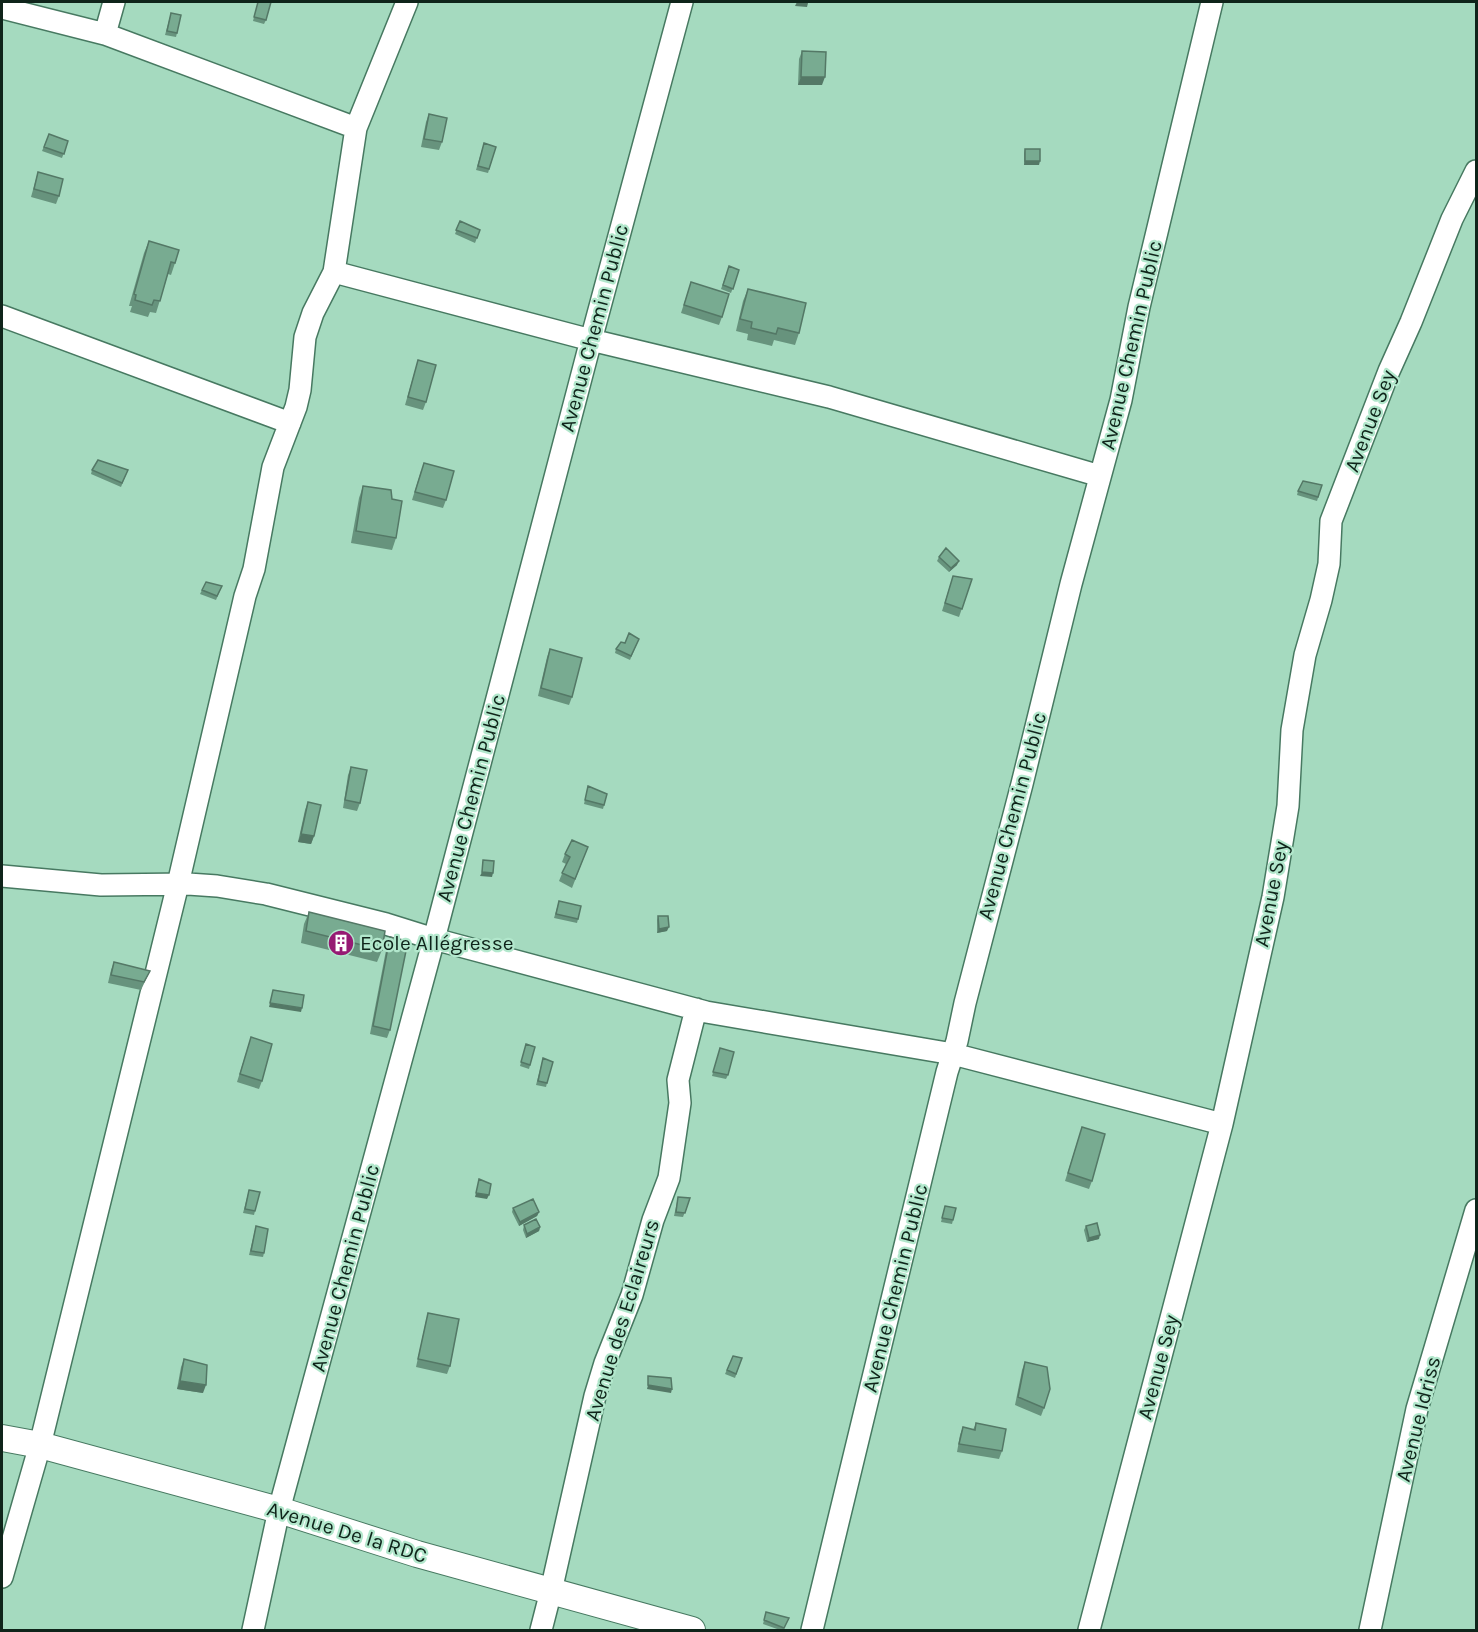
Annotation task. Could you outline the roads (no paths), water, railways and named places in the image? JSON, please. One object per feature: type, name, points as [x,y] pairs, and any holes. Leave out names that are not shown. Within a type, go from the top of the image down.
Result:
[{"type":"street","points":[[105,34],[114,2]]},
{"type":"street","points":[[2,1577],[40,1445],[178,884],[245,596],[254,569],[273,467],[296,407],[305,337],[313,314],[334,272],[356,128],[407,2]]},
{"type":"street","name":"Avenue Chemin Public","points":[[253,1630],[279,1510],[434,939],[682,2]]},
{"type":"street","name":"Avenue Chemin Public","points":[[812,1630],[991,899],[1121,400],[1139,307],[1212,2]]},
{"type":"street","points":[[2,8],[105,34],[356,128]]},
{"type":"street","name":"Avenue Sey","points":[[1089,1630],[1222,1124],[1273,897],[1288,806],[1292,730],[1305,655],[1329,564],[1331,521],[1389,371],[1452,219],[1476,171]]},
{"type":"street","points":[[334,272],[591,340],[829,397],[1100,476]]},
{"type":"street","points":[[2,316],[290,423]]},
{"type":"street","points":[[2,876],[101,885],[217,886],[266,894],[696,1009],[953,1054],[1222,1124]]},
{"type":"street","name":"Avenue des Eclaireurs","points":[[541,1630],[595,1396],[632,1295],[653,1220],[669,1178],[680,1103],[678,1080],[696,1009]]},
{"type":"street","name":"Avenue Idriss","points":[[1370,1630],[1417,1409],[1476,1210]]},
{"type":"street","name":"Avenue De la RDC","points":[[2,1438],[40,1445],[279,1510],[417,1554],[692,1630]]},
{"type":"place","name":"Ecole Allégresse","points":[[341,943]]}]
